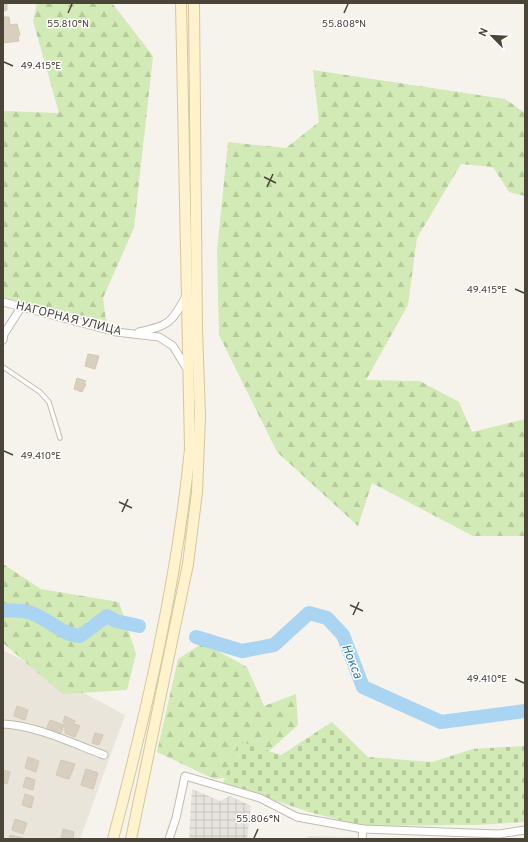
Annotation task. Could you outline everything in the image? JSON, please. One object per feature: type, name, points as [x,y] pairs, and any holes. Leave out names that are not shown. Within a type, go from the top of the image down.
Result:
[{"type":"main road","points":[[113,839],[135,756],[174,576],[185,499],[190,449],[187,369],[187,295],[181,3]]},
{"type":"main road","points":[[131,839],[185,578],[197,492],[200,416],[197,329],[194,3]]},
{"type":"street","points":[[135,333],[161,327],[169,323],[176,315],[187,295]]},
{"type":"street","name":"НАГОРНАЯ УЛИЦА","points":[[3,302],[116,332],[135,333]]},
{"type":"street","points":[[3,340],[4,334],[22,306]]},
{"type":"street","points":[[135,333],[167,340],[178,353],[187,369]]},
{"type":"street","points":[[3,724],[13,724],[104,756]]},
{"type":"street","points":[[169,839],[176,818],[184,776],[260,798],[297,817],[364,829],[446,835],[499,834],[525,830]]},
{"type":"street","points":[[362,839],[364,829]]},
{"type":"lane","points":[[3,367],[11,374],[40,392],[49,402],[60,438]]},
{"type":"shaded area","points":[[3,650],[125,715],[80,839],[3,839]]},
{"type":"shaded area","points":[[192,789],[220,801],[230,796],[251,806],[247,839],[189,839]]},
{"type":"shaded area","points":[[308,836],[411,839],[307,839]]},
{"type":"green space","points":[[37,3],[112,3],[153,56],[134,228],[103,298],[106,321],[3,298],[3,111],[59,113],[33,21]]},
{"type":"green space","points":[[313,70],[505,99],[525,113],[525,196],[509,192],[493,167],[461,164],[417,238],[408,305],[366,380],[420,381],[459,402],[472,432],[525,419],[525,536],[473,536],[372,483],[358,526],[277,452],[219,335],[217,251],[228,142],[286,148],[319,122]]},
{"type":"green space","points":[[3,564],[41,589],[119,602],[136,654],[127,690],[63,694],[3,643]]},
{"type":"green space","points":[[203,643],[247,667],[264,706],[296,694],[298,725],[259,760],[252,775],[214,779],[157,752],[178,659]]},
{"type":"green space","points":[[332,722],[368,757],[432,762],[473,749],[525,746],[525,822],[476,825],[363,826],[309,812],[223,783],[239,741],[281,755]]},
{"type":"building","points":[[3,3],[7,3],[7,10],[3,11]]},
{"type":"building","points":[[3,17],[9,17],[10,25],[17,24],[20,35],[18,36],[19,41],[3,43]]},
{"type":"building","points":[[88,354],[99,356],[95,369],[85,366]]},
{"type":"building","points":[[77,378],[86,381],[82,392],[74,389]]},
{"type":"building","points":[[17,706],[28,710],[25,720],[14,716]]},
{"type":"building","points":[[65,716],[75,721],[74,724],[80,726],[75,737],[65,733],[65,723],[63,722]]},
{"type":"building","points":[[50,720],[64,725],[60,735],[46,730]]},
{"type":"building","points":[[95,733],[103,735],[99,745],[92,743]]},
{"type":"building","points":[[28,757],[39,761],[36,772],[25,768]]},
{"type":"building","points":[[61,760],[75,764],[69,779],[56,775]]},
{"type":"building","points":[[86,769],[98,773],[93,789],[81,785]]},
{"type":"building","points":[[3,770],[10,772],[7,784],[3,783]]},
{"type":"building","points":[[26,777],[35,780],[33,790],[23,787]]},
{"type":"building","points":[[25,794],[34,797],[31,808],[22,805]]},
{"type":"building","points":[[15,819],[27,823],[23,834],[12,830]]},
{"type":"building","points":[[63,829],[74,832],[73,837],[75,839],[61,839]]},
{"type":"building","points":[[10,835],[23,838],[23,839],[9,839]]},
{"type":"waterway","name":"Нокса","points":[[3,610],[22,611],[35,614],[67,633],[80,636],[107,616],[116,621],[139,626]]},
{"type":"waterway","name":"Нокса","points":[[196,637],[242,651],[274,645],[309,613],[327,618],[343,635],[363,687],[441,722],[525,711]]}]
